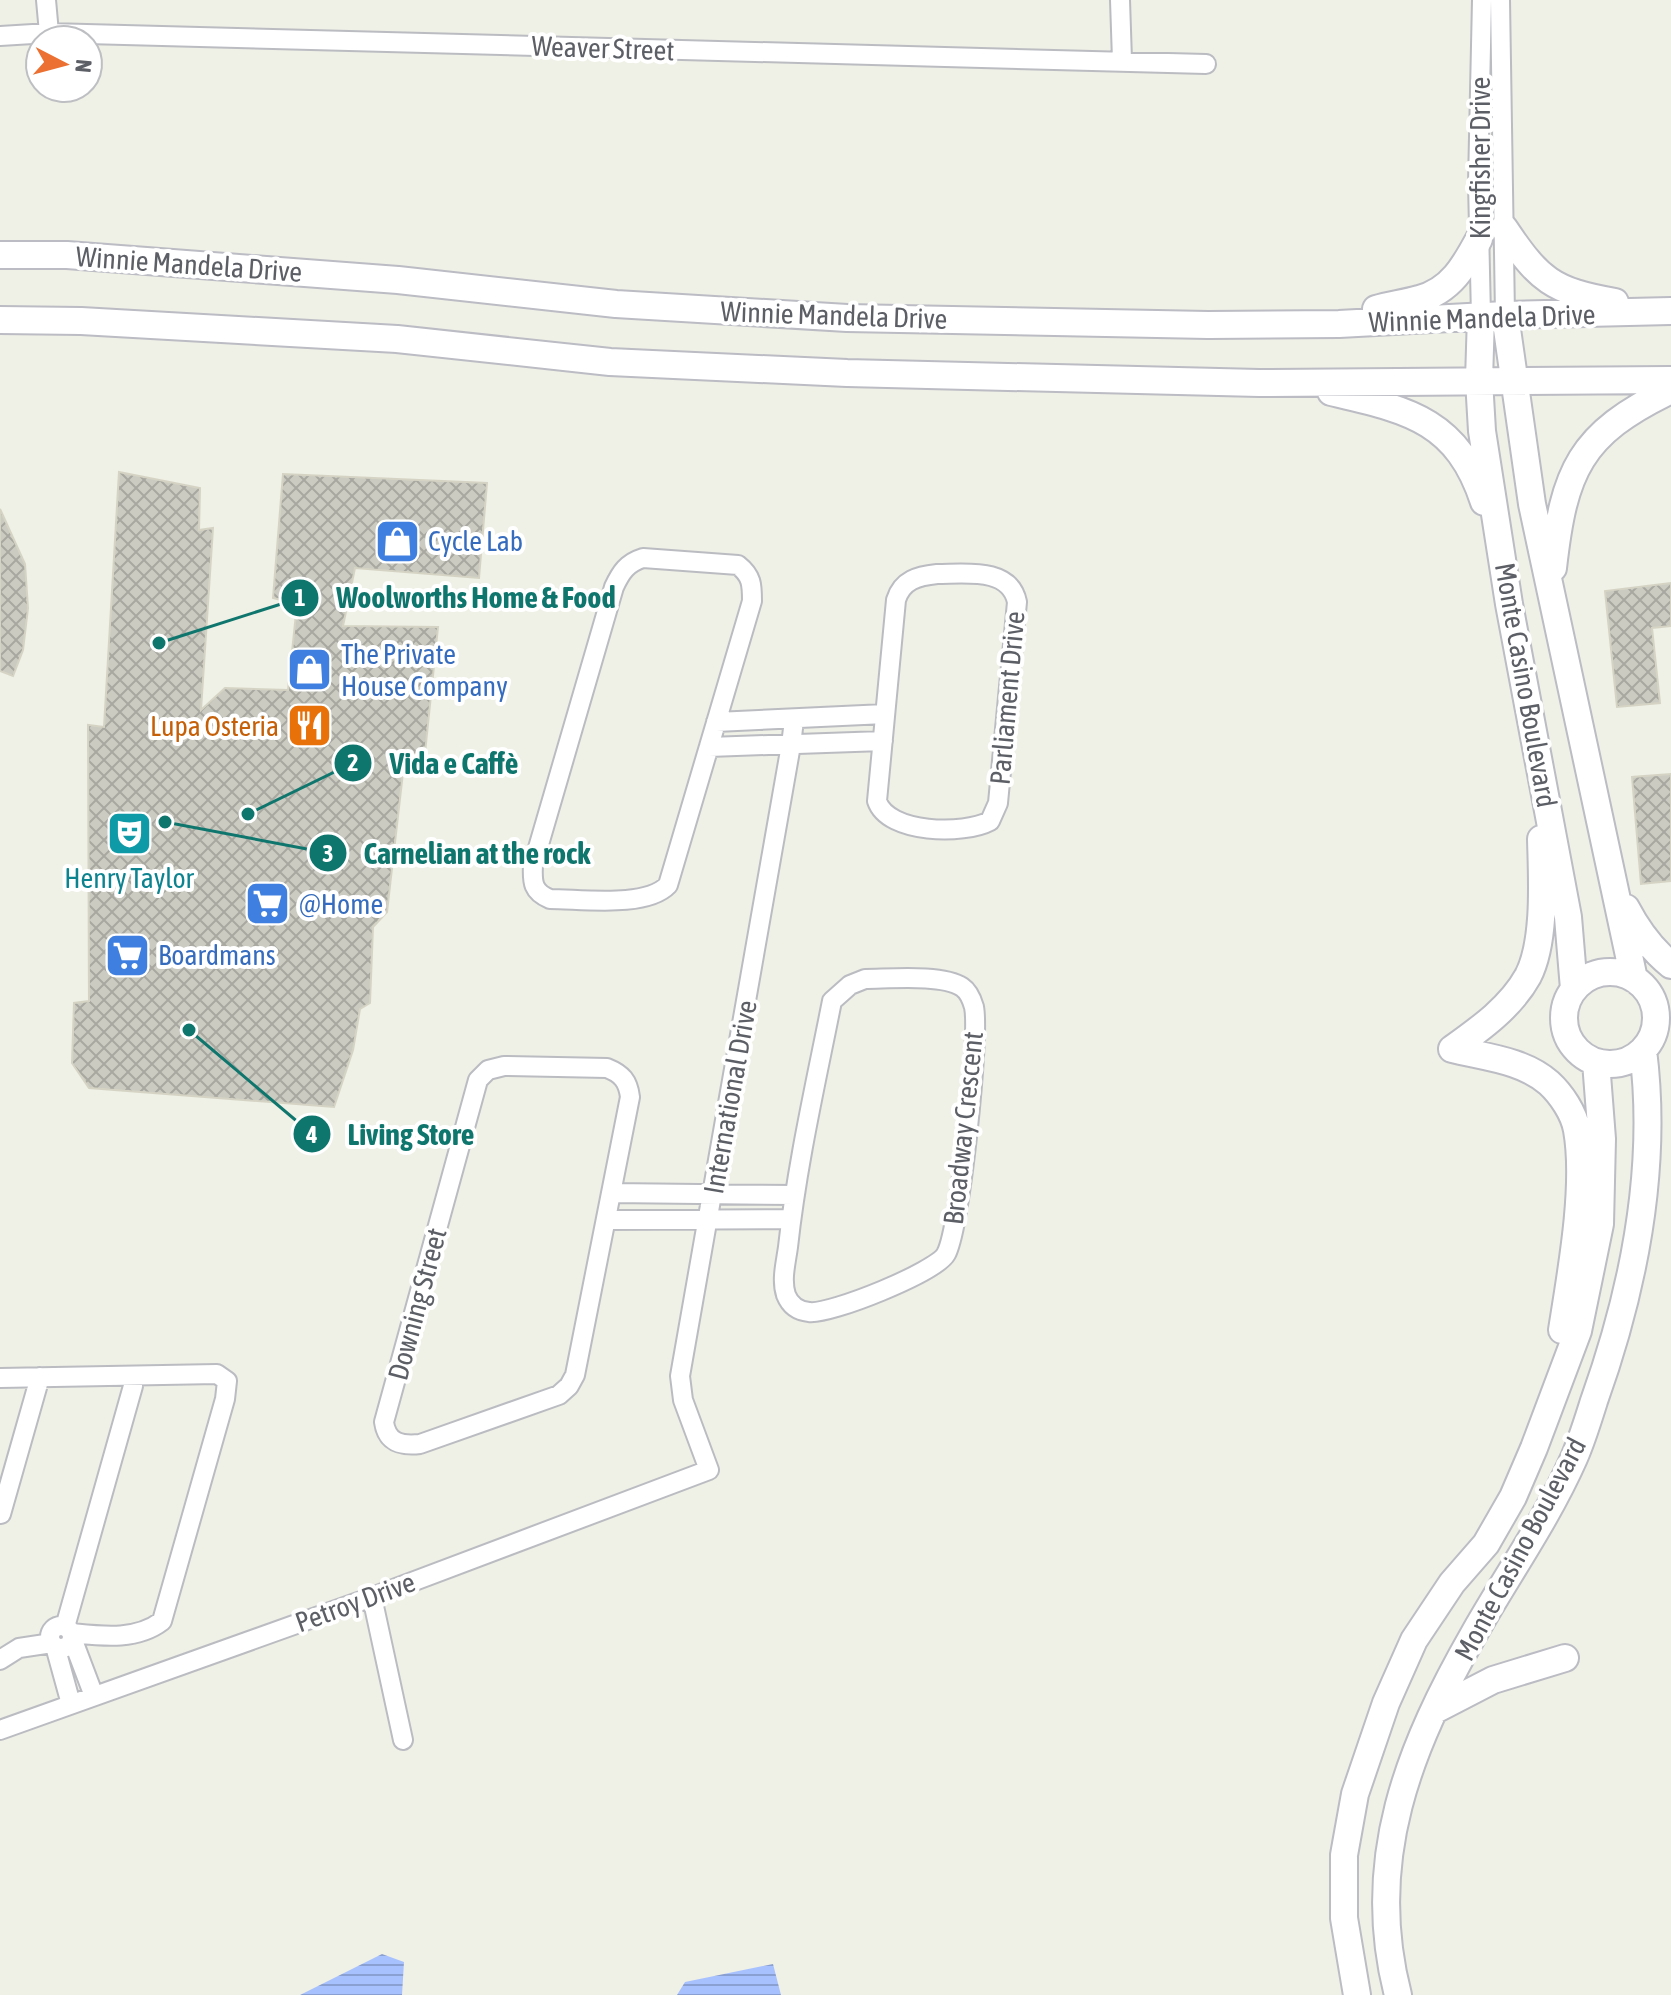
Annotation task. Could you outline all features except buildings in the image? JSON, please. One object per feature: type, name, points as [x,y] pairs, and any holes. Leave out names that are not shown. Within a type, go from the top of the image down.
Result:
[{"type":"street","points":[[46,0],[48,24]]},
{"type":"street","points":[[1120,0],[1122,60]]},
{"type":"street","name":"Kingfisher Drive","points":[[1482,0],[1479,239],[1493,315]]},
{"type":"street","name":"Kingfisher Drive","points":[[1493,315],[1504,228],[1500,0]]},
{"type":"street","name":"Weaver Street","points":[[0,36],[24,35]]},
{"type":"street","name":"Weaver Street","points":[[104,35],[1206,64]]},
{"type":"street","points":[[1480,113],[1501,113]]},
{"type":"street","points":[[1478,183],[1503,182]]},
{"type":"street","points":[[1504,228],[1536,273],[1549,283],[1588,298],[1667,311]]},
{"type":"street","points":[[1339,324],[1379,308],[1422,299],[1439,291],[1462,269],[1479,239]]},
{"type":"street","name":"Winnie Mandela Drive","points":[[0,255],[67,255],[398,280],[616,304],[847,318],[1208,325],[1339,324],[1493,315],[1667,311]]},
{"type":"street","name":"Monte Casino Boulevard","points":[[1493,315],[1512,380],[1532,504],[1634,979]]},
{"type":"street","name":"Monte Casino Boulevard","points":[[1493,315],[1479,380],[1482,431],[1502,558],[1568,917],[1574,989]]},
{"type":"street","name":"Winnie Mandela Drive","points":[[0,320],[81,321],[397,339],[626,363],[877,374],[1259,383],[1671,380]]},
{"type":"street","points":[[1259,383],[1328,392],[1378,403],[1420,417],[1442,433],[1460,454],[1479,487],[1502,558]]},
{"type":"street","points":[[1551,588],[1559,517],[1567,485],[1584,453],[1636,407],[1671,390]]},
{"type":"street","points":[[643,558],[730,563],[738,565],[750,575],[752,601],[709,747],[673,872],[662,892],[641,899],[550,899],[539,894],[533,886],[533,865],[614,587],[622,570],[633,561],[643,558]]},
{"type":"street","name":"Parliament Drive","points":[[972,574],[990,576],[1011,584],[1015,590],[1017,619],[998,803],[990,821],[980,827],[933,829],[900,824],[888,818],[877,801],[883,741],[898,592],[918,576],[972,574]]},
{"type":"street","points":[[716,722],[885,714]]},
{"type":"street","name":"International Drive","points":[[709,1470],[683,1400],[680,1376],[794,720]]},
{"type":"street","points":[[709,747],[883,741]]},
{"type":"street","points":[[1541,768],[1539,935],[1529,974],[1512,999],[1452,1049],[1492,1057],[1525,1069],[1549,1083],[1570,1109],[1577,1128],[1580,1169],[1575,1236],[1552,1398]]},
{"type":"street","points":[[1608,864],[1637,929],[1671,965]]},
{"type":"street","points":[[1608,972],[1634,979],[1645,989],[1655,1008],[1654,1031],[1643,1050],[1617,1064],[1596,1062],[1583,1056],[1566,1033],[1564,1018],[1574,989],[1584,980],[1608,972]]},
{"type":"street","name":"Broadway Crescent","points":[[865,979],[932,980],[962,987],[974,1007],[975,1026],[956,1216],[945,1255],[936,1266],[871,1295],[824,1311],[806,1312],[796,1308],[789,1300],[784,1285],[791,1219],[832,1001],[850,985],[865,979]]},
{"type":"street","name":"Monte Casino Boulevard","points":[[1398,1995],[1387,1924],[1387,1858],[1412,1756],[1474,1633],[1530,1541],[1574,1458],[1616,1339],[1638,1243],[1647,1131],[1643,1050]]},
{"type":"street","name":"Monte Casino Boulevard","points":[[1357,1995],[1344,1918],[1344,1855],[1355,1794],[1386,1703],[1414,1640],[1452,1583],[1486,1544],[1513,1497],[1578,1331],[1600,1224],[1602,1139],[1596,1062]]},
{"type":"street","name":"Downing Street","points":[[504,1066],[607,1068],[624,1079],[630,1097],[607,1220],[575,1375],[569,1386],[559,1395],[420,1444],[402,1446],[392,1439],[384,1422],[482,1074],[504,1066]]},
{"type":"street","points":[[612,1193],[795,1195]]},
{"type":"street","points":[[607,1220],[791,1219]]},
{"type":"street","points":[[0,1378],[217,1374],[225,1378],[227,1387],[162,1621],[126,1636],[63,1637],[19,1648],[0,1660]]},
{"type":"street","points":[[71,1704],[63,1637],[133,1386],[132,1376]]},
{"type":"street","points":[[1,1514],[40,1377]]},
{"type":"street","name":"Petroy Drive","points":[[0,1730],[372,1597],[709,1470]]},
{"type":"street","points":[[372,1597],[403,1740]]},
{"type":"street","points":[[63,1637],[94,1696]]},
{"type":"street","points":[[1435,1710],[1493,1680],[1565,1658]]},
{"type":"water","points":[[382,1954],[404,1962],[402,1995],[300,1995]]},
{"type":"water","points":[[773,1964],[781,1995],[677,1995],[685,1982]]},
{"type":"place","name":"Cycle Lab","points":[[397,541]]},
{"type":"place","name":"Woolworths Home & Food","points":[[159,643]]},
{"type":"place","name":"The Private House Company","points":[[310,670]]},
{"type":"place","name":"Lupa Osteria","points":[[310,726]]},
{"type":"place","name":"Vida e Caffè","points":[[248,814]]},
{"type":"place","name":"Carnelian at the rock","points":[[165,822]]},
{"type":"place","name":"Henry Taylor","points":[[129,834]]},
{"type":"place","name":"@Home","points":[[268,904]]},
{"type":"place","name":"Boardmans","points":[[127,955]]},
{"type":"place","name":"Living Store","points":[[189,1030]]}]
